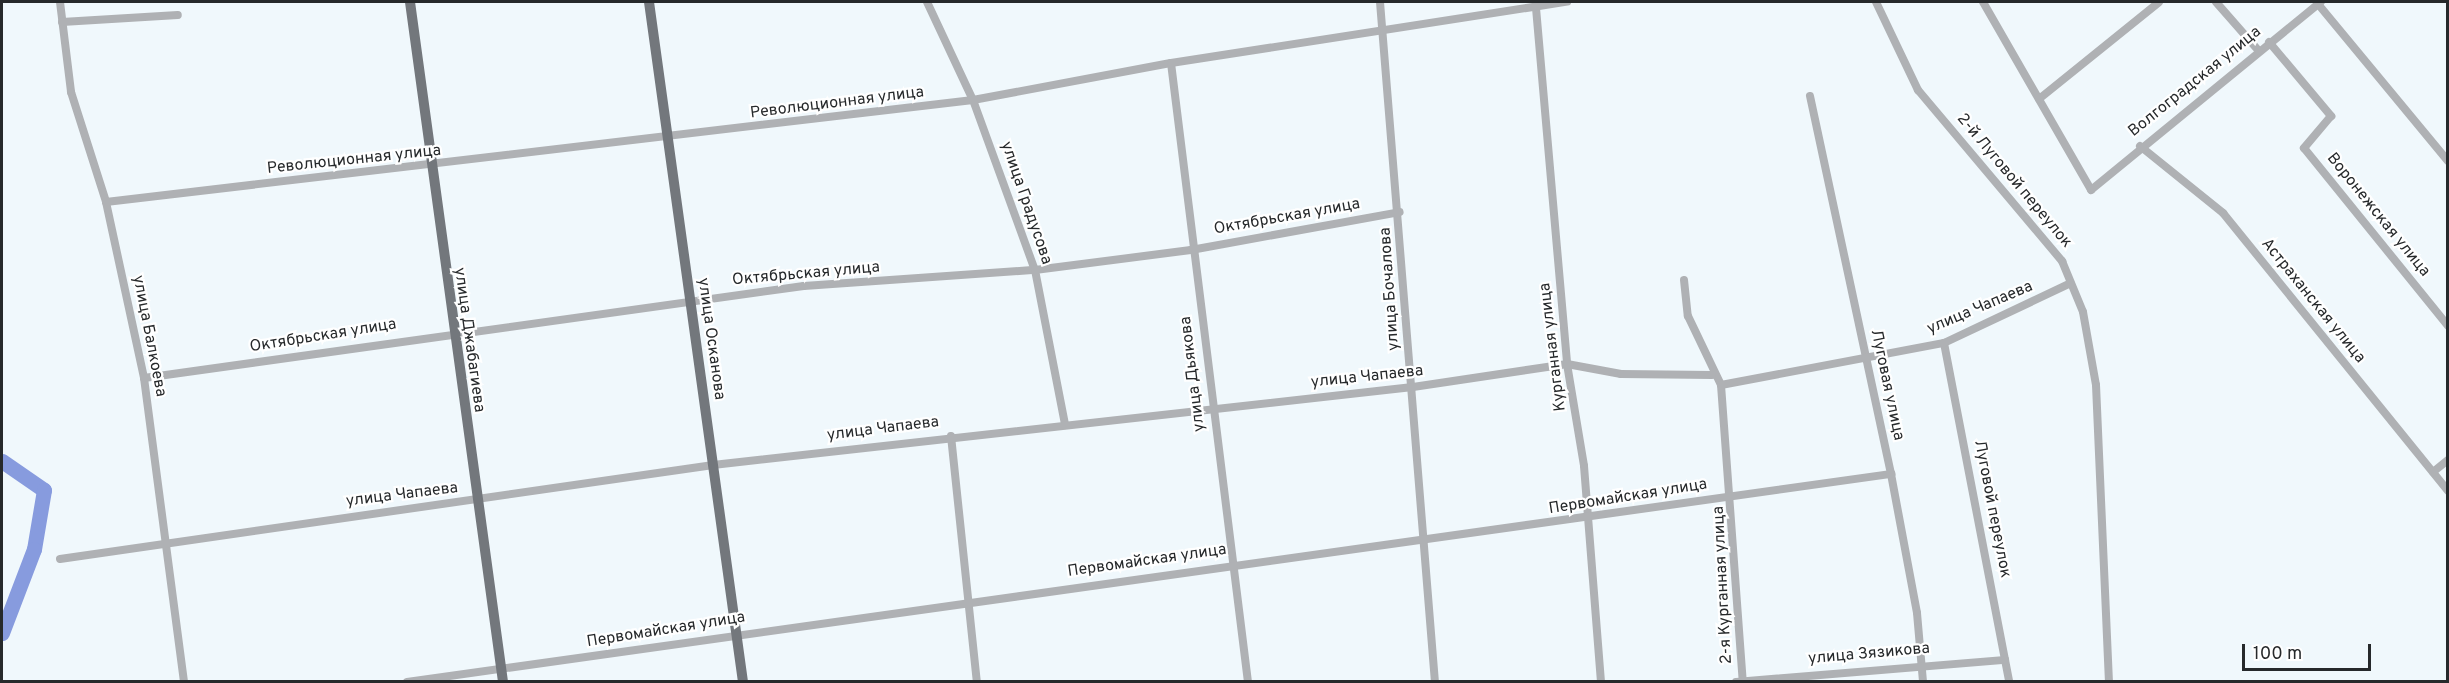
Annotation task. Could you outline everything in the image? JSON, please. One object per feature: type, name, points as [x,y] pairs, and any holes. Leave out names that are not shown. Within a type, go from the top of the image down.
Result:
[{"type":"main road","name":"улица Джабагиева","points":[[410,2],[452,331],[502,676]]},
{"type":"main road","name":"улица Осканова","points":[[649,2],[743,681]]},
{"type":"street","name":"улица Балкоева","points":[[60,2],[71,92],[106,202],[144,378],[184,681]]},
{"type":"street","name":"улица Градусова","points":[[927,2],[974,100],[1035,270],[1065,425]]},
{"type":"street","name":"улица Бочалова","points":[[1380,2],[1400,212],[1435,681]]},
{"type":"street","name":"Революционная улица","points":[[106,202],[669,140],[974,100],[1170,63],[1567,2]]},
{"type":"street","name":"2-й Луговой переулок","points":[[1876,2],[1918,90],[2062,261],[2083,312],[2096,385],[2109,681]]},
{"type":"street","points":[[1986,3],[2039,99],[2159,2]]},
{"type":"street","points":[[2216,2],[2258,50]]},
{"type":"street","points":[[2320,3],[2448,161]]},
{"type":"street","name":"Волгоградская улица","points":[[2039,99],[2091,190],[2140,146],[2320,3]]},
{"type":"street","name":"Курганная улица","points":[[1536,8],[1567,364],[1584,466],[1586,520],[1601,681]]},
{"type":"street","points":[[62,22],[178,15]]},
{"type":"street","name":"Воронежская улица","points":[[2269,42],[2331,116],[2304,148],[2448,326]]},
{"type":"street","name":"улица Дьякова","points":[[1170,63],[1191,249],[1248,681]]},
{"type":"street","name":"Луговая улица","points":[[1810,96],[1892,474],[1923,681]]},
{"type":"street","name":"Астраханская улица","points":[[2140,146],[2223,213],[2448,491]]},
{"type":"street","name":"Октябрьская улица","points":[[144,378],[452,331],[804,286],[1035,270],[1191,249],[1400,212]]},
{"type":"street","points":[[1684,280],[1688,316],[1712,375],[1721,385]]},
{"type":"street","name":"улица Чапаева","points":[[1721,385],[1944,343],[2071,283]]},
{"type":"street","name":"Луговой переулок","points":[[1944,343],[2009,681]]},
{"type":"street","name":"улица Чапаева","points":[[60,559],[164,542],[477,501],[713,465],[951,436],[1413,387],[1567,364],[1621,374],[1712,375]]},
{"type":"street","name":"2-я Курганная улица","points":[[1721,385],[1733,495],[1741,681]]},
{"type":"street","points":[[951,436],[977,681]]},
{"type":"street","points":[[2433,472],[2448,460]]},
{"type":"street","name":"Первомайская улица","points":[[407,681],[502,676],[736,635],[1231,565],[1586,520],[1733,495],[1892,474]]},
{"type":"street","name":"улица Зязикова","points":[[1741,681],[1922,663],[2005,660]]},
{"type":"waterway","points":[[2,461],[44,490],[34,549],[2,633]]}]
